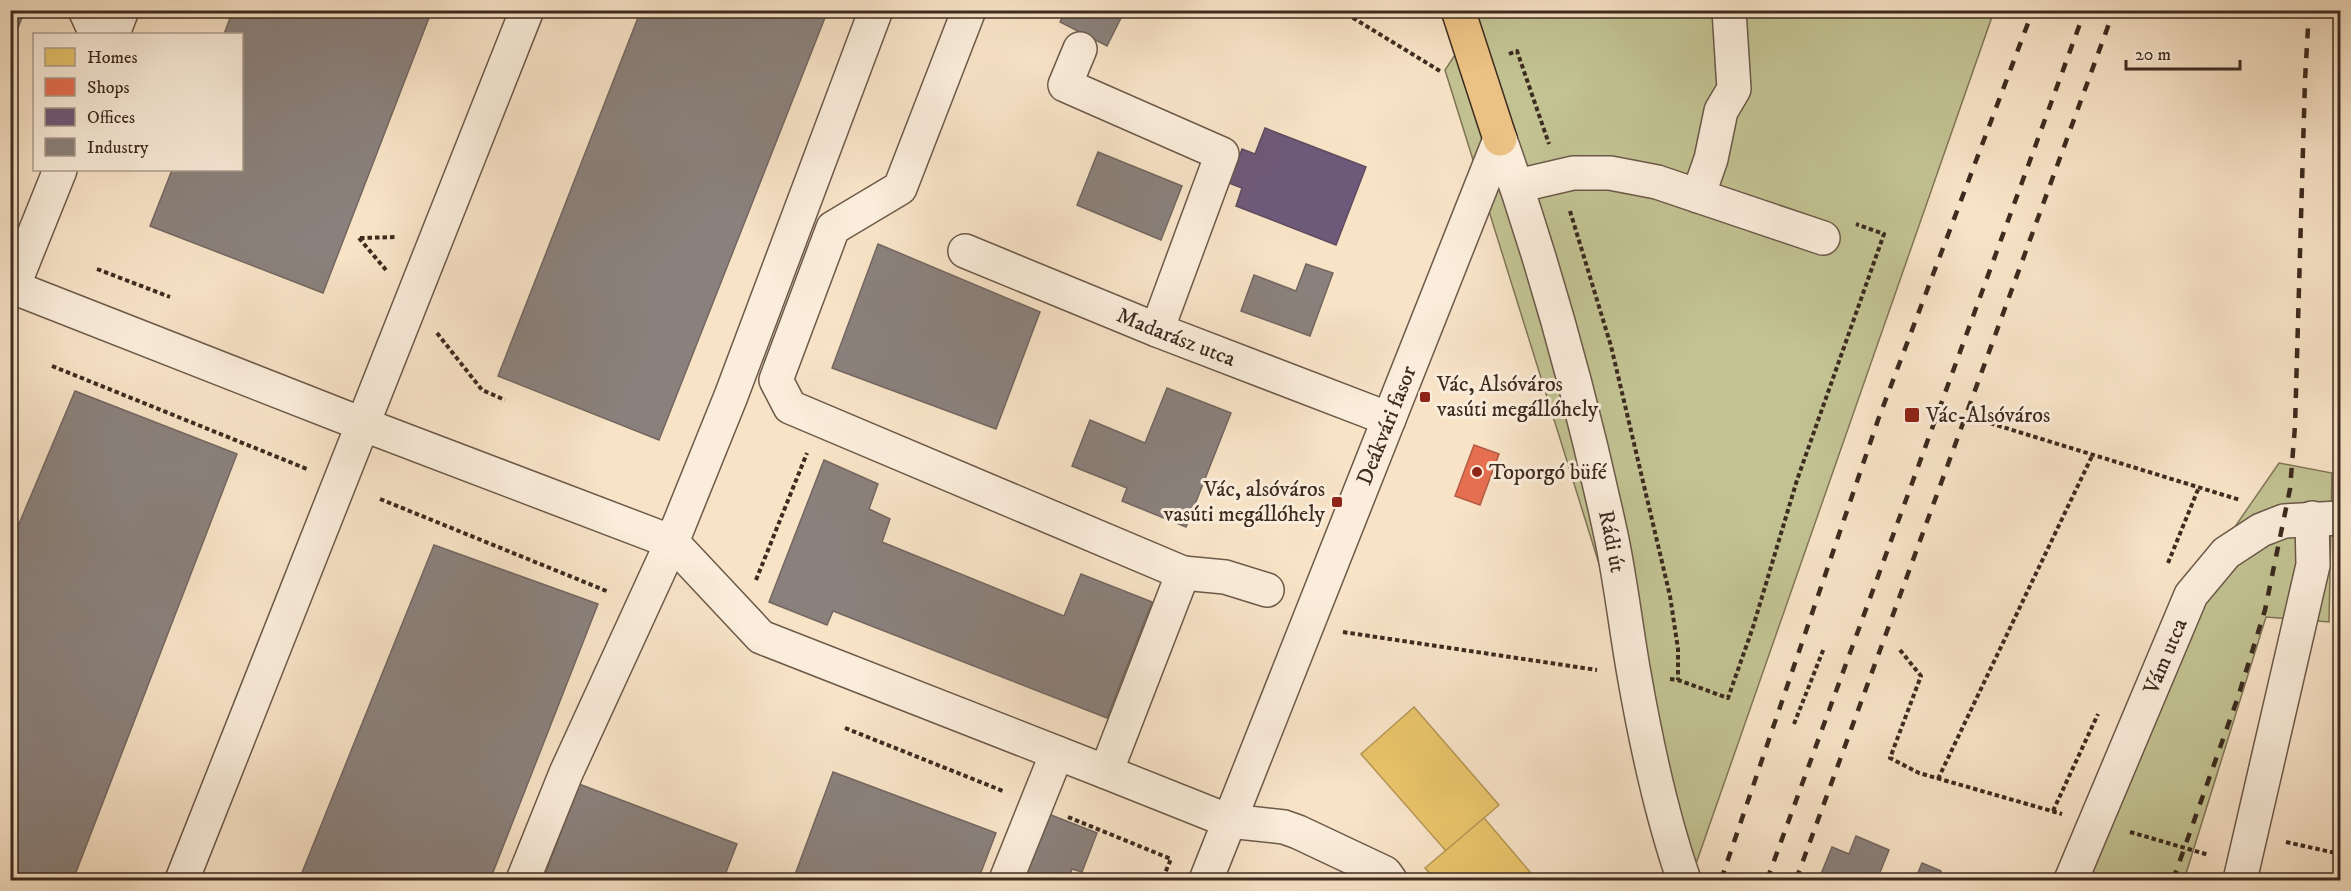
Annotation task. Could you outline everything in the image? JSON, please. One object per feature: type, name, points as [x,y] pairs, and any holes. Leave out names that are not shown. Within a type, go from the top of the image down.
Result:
[{"type":"main road","points":[[1458,10],[1500,138]]},
{"type":"street","points":[[85,10],[96,33]]},
{"type":"street","points":[[113,33],[122,10]]},
{"type":"street","points":[[182,880],[527,10]]},
{"type":"street","points":[[524,880],[566,773],[672,542],[731,396],[876,10]]},
{"type":"street","points":[[969,10],[900,188],[833,228],[776,380],[790,408],[1183,573],[1225,576],[1267,590]]},
{"type":"street","points":[[1698,196],[1711,159],[1721,111],[1734,89],[1729,10]]},
{"type":"street","points":[[1080,49],[1065,85],[1222,154],[1157,330]]},
{"type":"street","name":"Rádi út","points":[[1500,138],[1549,292],[1576,392],[1612,541],[1634,676],[1663,807],[1684,880]]},
{"type":"street","name":"Deákvári fasor","points":[[1206,880],[1500,138]]},
{"type":"street","points":[[60,171],[12,287],[672,542],[760,637],[1229,820],[1284,827],[1298,832],[1385,873],[1390,880]]},
{"type":"street","points":[[1516,186],[1573,173],[1610,173],[1658,182],[1823,238]]},
{"type":"street","name":"Madarász utca","points":[[965,251],[1157,330],[1389,419]]},
{"type":"street","points":[[2245,860],[2313,565],[2326,518]]},
{"type":"street","name":"Vám utca","points":[[2071,880],[2191,595],[2226,553],[2261,530],[2284,521],[2326,518]]},
{"type":"street","points":[[1106,771],[1183,573]]},
{"type":"street","points":[[1006,880],[1057,753]]},
{"type":"path","points":[[1307,626],[1634,676],[1678,680],[1728,698],[1753,627],[1797,480],[1884,234],[1852,223]]},
{"type":"path","points":[[388,273],[359,238],[402,237]]},
{"type":"path","points":[[97,268],[170,297]]},
{"type":"path","points":[[52,366],[307,469]]},
{"type":"path","points":[[1983,421],[2258,506],[2261,530]]},
{"type":"path","points":[[754,585],[809,448]]},
{"type":"path","points":[[1938,779],[2092,456]]},
{"type":"path","points":[[380,499],[609,592],[607,602]]},
{"type":"path","points":[[1794,724],[1824,648]]},
{"type":"path","points":[[1900,650],[1921,676],[1890,758],[1920,773],[2096,823],[2245,860],[2340,854]]},
{"type":"path","points":[[1162,880],[1171,859]]},
{"type":"green space","points":[[1484,11],[1994,11],[1691,878],[1634,676],[1445,70]]},
{"type":"green space","points":[[2279,463],[2332,473],[2329,622],[2266,617],[2184,880],[2069,880],[2185,599]]},
{"type":"building: Homes","points":[[1414,707],[1499,805],[1446,851],[1361,754]]},
{"type":"building: Homes","points":[[1484,818],[1537,880],[1436,880],[1425,868]]},
{"type":"building: Shops","points":[[1474,445],[1499,454],[1480,505],[1455,496]]},
{"type":"building: Offices","points":[[1265,128],[1366,167],[1336,245],[1236,206],[1242,188],[1229,183],[1242,149],[1255,154]]},
{"type":"building: Industry","points":[[10,10],[25,10],[10,48]]},
{"type":"building: Industry","points":[[233,10],[432,10],[323,293],[150,226],[172,171],[243,171],[243,33],[224,33]]},
{"type":"building: Industry","points":[[641,10],[828,10],[659,440],[498,376]]},
{"type":"building: Industry","points":[[1066,10],[1125,10],[1107,46],[1060,22]]},
{"type":"building: Industry","points":[[1098,152],[1182,186],[1161,240],[1077,205]]},
{"type":"building: Industry","points":[[878,244],[1040,312],[996,429],[832,368]]},
{"type":"building: Industry","points":[[1306,264],[1333,273],[1310,336],[1241,311],[1254,275],[1296,291]]},
{"type":"building: Industry","points":[[1167,388],[1231,413],[1186,527],[1122,501],[1127,488],[1072,466],[1090,420],[1145,443]]},
{"type":"building: Industry","points":[[75,391],[237,454],[73,880],[10,880],[10,529],[16,531]]},
{"type":"building: Industry","points":[[824,460],[878,484],[869,509],[890,519],[882,542],[1064,616],[1081,574],[1152,602],[1107,718],[833,611],[827,625],[769,602]]},
{"type":"building: Industry","points":[[434,545],[598,604],[490,880],[299,880]]},
{"type":"building: Industry","points":[[833,772],[996,833],[978,880],[793,880]]},
{"type":"building: Industry","points":[[579,784],[737,844],[723,880],[543,880]]},
{"type":"building: Industry","points":[[1046,813],[1097,833],[1082,872],[1072,869],[1068,880],[1020,880]]},
{"type":"building: Industry","points":[[1856,836],[1889,850],[1877,880],[1837,880],[1821,874],[1832,847],[1849,854]]},
{"type":"building: Industry","points":[[1922,863],[1941,871],[1939,878],[1945,880],[1915,880]]},
{"type":"railway","points":[[1721,880],[1878,420],[2033,10]]},
{"type":"railway","points":[[1767,880],[2085,10]]},
{"type":"railway","points":[[1796,880],[2114,10]]},
{"type":"railway","points":[[2173,880],[2238,697],[2265,610],[2290,489],[2295,426],[2309,10]]},
{"type":"place","name":"Vác, Alsóváros vasúti megállóhely","points":[[1425,397]]},
{"type":"place","name":"Vác-Alsóváros","points":[[1912,415]]},
{"type":"place","name":"Toporgó büfé","points":[[1477,472]]},
{"type":"place","name":"Vác, alsóváros vasúti megállóhely","points":[[1337,502]]}]
